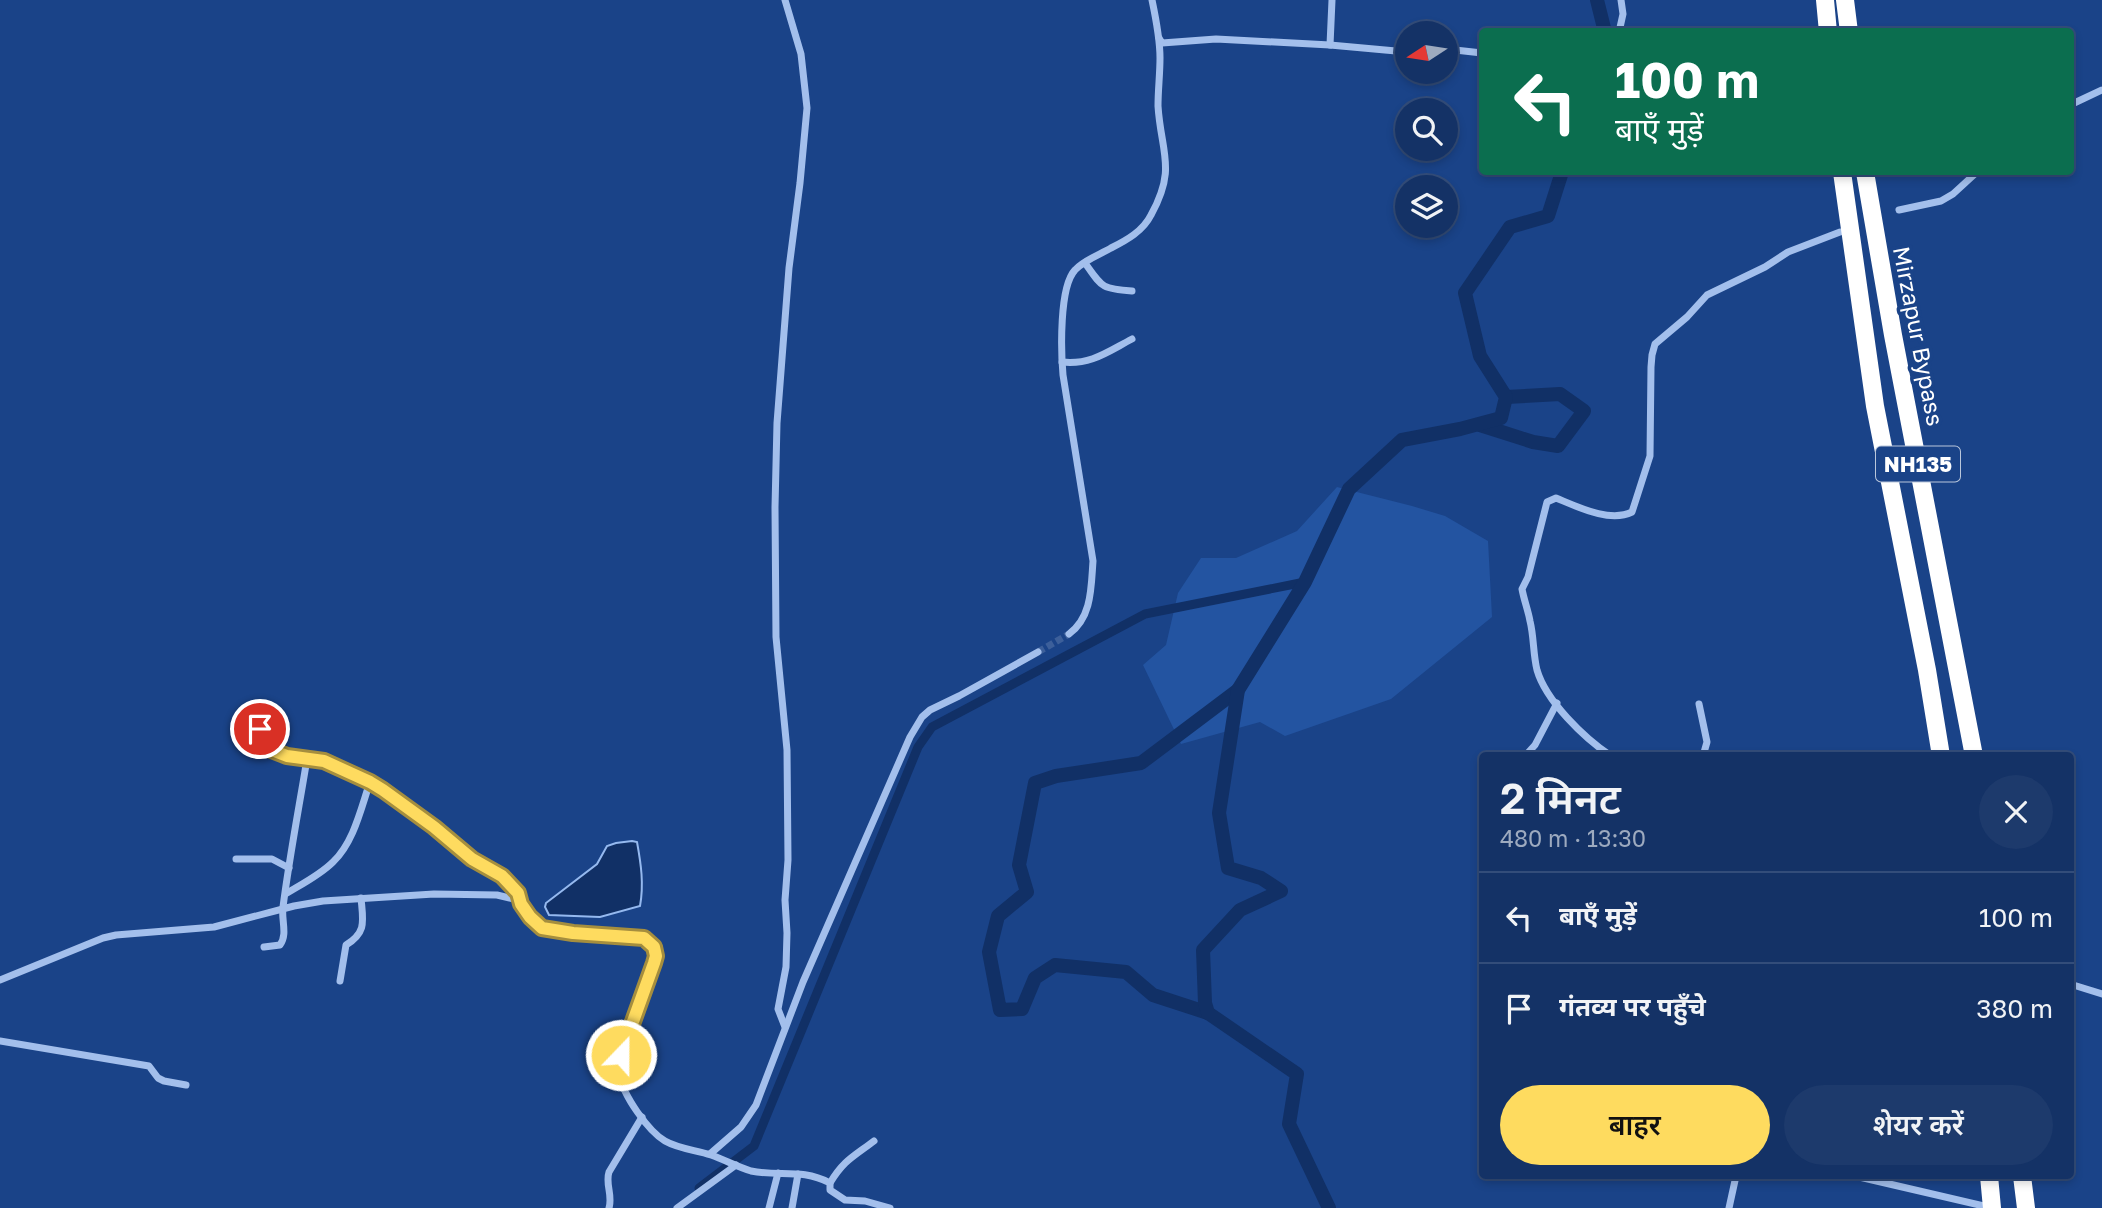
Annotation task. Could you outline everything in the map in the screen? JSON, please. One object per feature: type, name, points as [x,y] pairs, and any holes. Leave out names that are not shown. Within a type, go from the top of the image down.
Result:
[{"type":"highway","points":[[1825,0],[1828,28]]},
{"type":"highway","points":[[1846,0],[1849,28]]},
{"type":"highway","name":"NH135","points":[[1842,175],[1875,406],[1925,658],[1940,752]]},
{"type":"highway","name":"Mirzapur Bypass","points":[[1866,175],[1893,335],[1973,752]]},
{"type":"highway","points":[[1989,1179],[1990,1208]]},
{"type":"highway","points":[[2022,1179],[2026,1208]]},
{"type":"street","points":[[785,0],[801,54],[807,108],[789,268],[777,423],[776,636],[787,750],[788,848],[785,900],[788,933],[786,967],[778,1009],[785,1027]]},
{"type":"street","points":[[1069,634],[1077,628],[1086,614],[1093,561],[1062,362],[1062,317],[1072,273],[1085,262],[1125,241],[1141,229],[1150,218],[1165,182],[1167,162],[1158,107],[1160,55],[1152,0]]},
{"type":"street","points":[[1330,45],[1332,0]]},
{"type":"street","points":[[1620,28],[1623,14],[1621,0]]},
{"type":"street","points":[[1158,38],[1162,43],[1216,39],[1395,51]]},
{"type":"street","points":[[1458,50],[1479,52]]},
{"type":"street","points":[[2074,103],[2102,90]]},
{"type":"street","points":[[1899,211],[1941,201],[1974,175]]},
{"type":"street","points":[[1605,752],[1566,717],[1538,673],[1522,589],[1528,577],[1547,502],[1556,498],[1592,512],[1624,516],[1631,513],[1650,456],[1651,368],[1655,344],[1687,317],[1707,295],[1765,267],[1788,252],[1840,232]]},
{"type":"street","points":[[1085,262],[1103,287],[1132,292]]},
{"type":"street","points":[[1062,362],[1084,363],[1132,339]]},
{"type":"street","points":[[712,1155],[750,1116],[756,1105],[803,982],[909,737],[930,710],[1038,652]]},
{"type":"street","points":[[1529,752],[1557,703]]},
{"type":"street","points":[[1699,704],[1707,742],[1704,752]]},
{"type":"street","points":[[260,729],[269,749],[287,756],[324,761],[370,782],[434,827],[472,859],[502,876],[518,893],[521,904],[530,917],[542,928],[644,938],[654,947],[656,956],[619,1067],[624,1089],[642,1117],[663,1140],[677,1146],[712,1155],[752,1171],[812,1175],[830,1183]]},
{"type":"street","points":[[264,947],[277,946],[284,938],[283,908],[309,760]]},
{"type":"street","points":[[287,893],[323,871],[335,860],[354,827],[370,782]]},
{"type":"street","points":[[236,859],[272,859],[289,868]]},
{"type":"street","points":[[0,980],[103,938],[214,927],[283,908],[323,901],[434,894],[497,895],[514,899],[521,904]]},
{"type":"street","points":[[340,981],[345,948],[362,929],[361,898]]},
{"type":"street","points":[[2074,985],[2102,994]]},
{"type":"street","points":[[0,1041],[149,1066],[158,1078],[186,1085]]},
{"type":"street","points":[[609,1208],[609,1172],[642,1117]]},
{"type":"street","points":[[874,1141],[838,1169],[830,1183],[830,1190],[845,1200],[865,1201],[890,1208]]},
{"type":"street","points":[[677,1208],[732,1163]]},
{"type":"street","points":[[769,1208],[778,1173]]},
{"type":"street","points":[[792,1208],[798,1174]]},
{"type":"street","points":[[1729,1208],[1735,1179]]},
{"type":"street","points":[[1867,1179],[1990,1208]]},
{"type":"shaded area","points":[[1337,487],[1445,516],[1488,541],[1492,617],[1391,699],[1285,736],[1260,722],[1181,744],[1143,665],[1166,645],[1178,593],[1201,558],[1236,558],[1297,531]]},
{"type":"shaded area","points":[[637,842],[641,866],[640,906],[600,917],[549,915],[546,903],[597,864],[607,846]]},
{"type":"waterway","points":[[1597,0],[1604,28]]},
{"type":"waterway","points":[[1329,1208],[1289,1124],[1297,1074],[1208,1013],[1205,1003],[1203,950],[1240,910],[1281,891],[1261,878],[1228,868],[1219,813],[1238,690],[1305,582],[1349,489],[1402,440],[1501,418],[1506,397],[1480,356],[1465,293],[1510,227],[1548,216],[1561,175]]},
{"type":"waterway","points":[[1480,425],[1533,442],[1558,446],[1584,411],[1560,394],[1506,397]]},
{"type":"waterway","points":[[699,1188],[754,1146],[918,747],[932,727],[1145,614],[1305,582]]},
{"type":"waterway","points":[[1208,1013],[1153,995],[1126,972],[1055,965],[1035,978],[1022,1009],[1000,1010],[989,952],[998,916],[1027,892],[1019,865],[1035,783],[1056,776],[1141,763],[1238,690]]},
{"type":"tunnel","points":[[1038,652],[1069,634]]},
{"type":"route","points":[[260,729],[269,749],[287,756],[324,761],[383,790],[472,859],[502,876],[518,893],[521,904],[530,917],[542,928],[573,933],[634,936],[649,941],[656,956],[646,991],[621,1055]]}]
